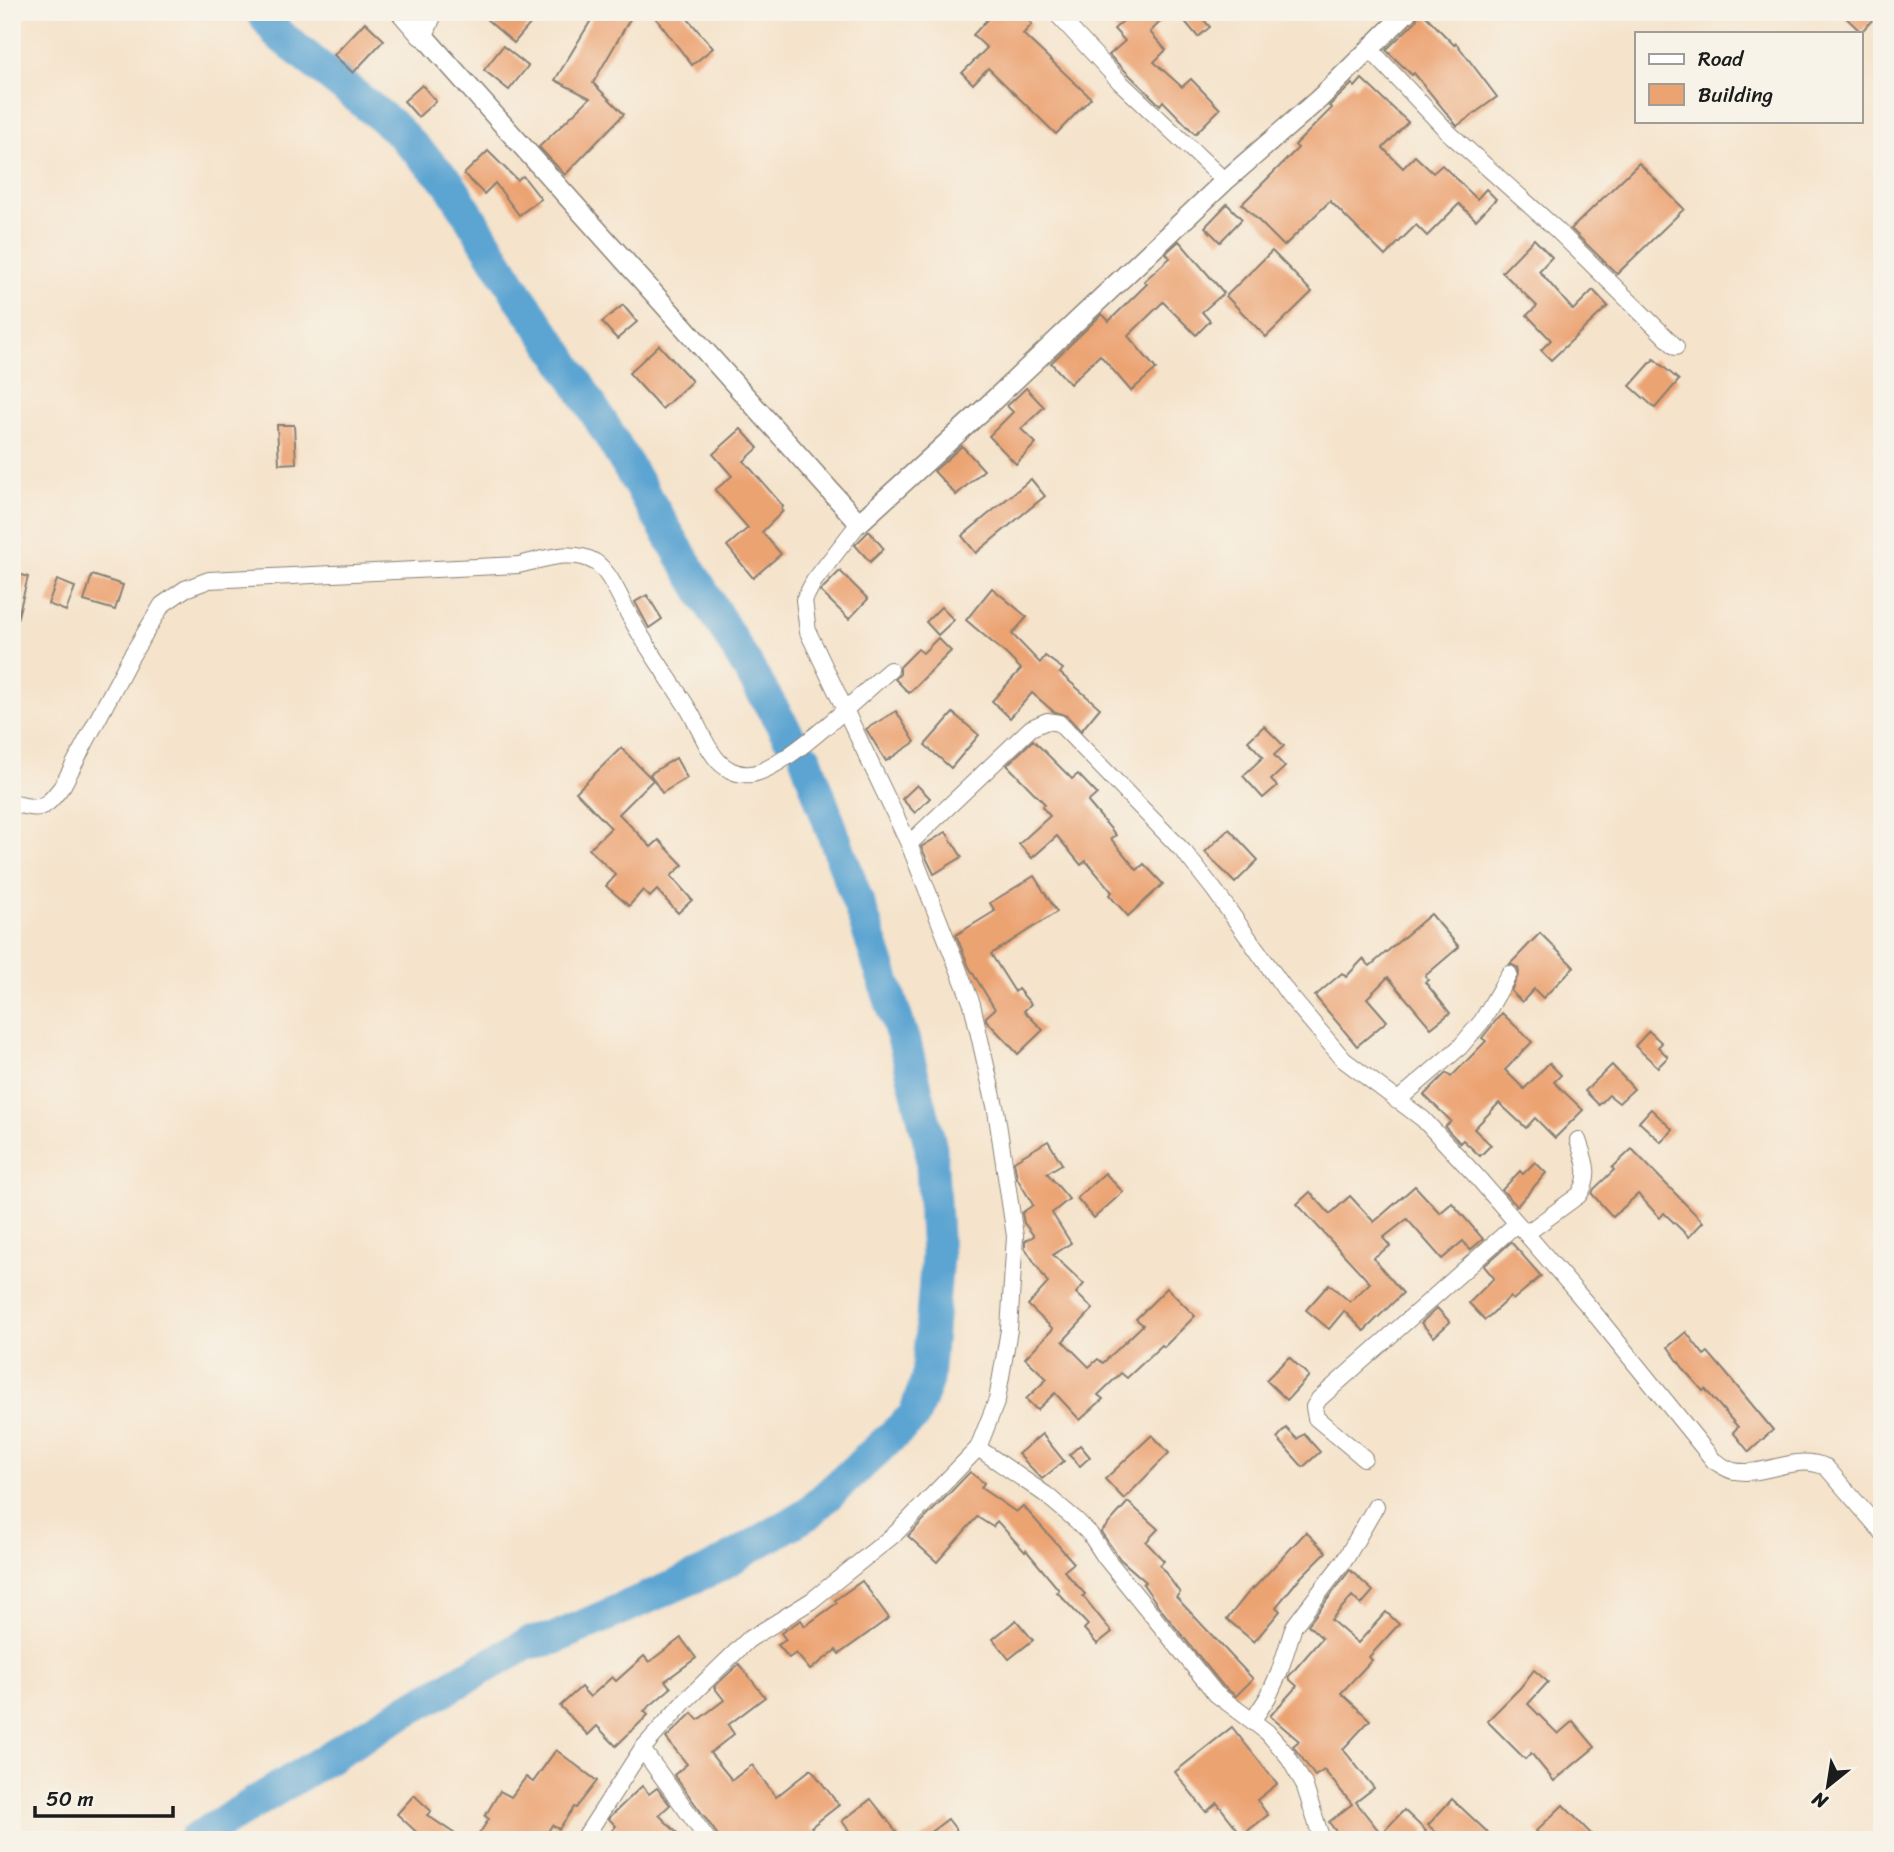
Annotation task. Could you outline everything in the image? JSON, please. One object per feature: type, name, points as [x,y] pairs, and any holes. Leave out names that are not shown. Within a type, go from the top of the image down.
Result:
[{"type":"main road","points":[[403,12],[422,34],[431,12]]},
{"type":"street","points":[[1055,12],[1121,82],[1226,181]]},
{"type":"street","points":[[583,1840],[642,1749],[708,1677],[748,1640],[811,1601],[897,1532],[978,1448],[997,1400],[1007,1342],[1015,1236],[996,1110],[972,1004],[909,844],[808,632],[804,600],[814,581],[859,523],[1226,181],[1319,99],[1407,12]]},
{"type":"street","points":[[422,34],[859,523]]},
{"type":"street","points":[[1368,48],[1449,134],[1558,230],[1676,346]]},
{"type":"street","points":[[12,803],[35,809],[48,804],[63,785],[130,657],[162,605],[185,589],[209,580],[518,565],[567,555],[594,561],[601,566],[644,643],[688,710],[715,758],[734,774],[750,775],[767,770],[847,710],[863,692],[890,670]]},
{"type":"street","points":[[909,844],[1031,727],[1047,722],[1059,723],[1185,853],[1289,995],[1344,1060],[1437,1132],[1522,1228],[1714,1461],[1731,1471],[1752,1472],[1800,1461],[1826,1467],[1882,1532]]},
{"type":"street","points":[[1397,1101],[1460,1047],[1482,1021],[1509,974]]},
{"type":"street","points":[[1364,1458],[1316,1418],[1314,1407],[1319,1399],[1522,1228],[1579,1195],[1584,1188],[1588,1171],[1578,1140]]},
{"type":"street","points":[[978,1448],[1045,1494],[1083,1527],[1216,1694],[1267,1731],[1287,1755],[1298,1774],[1312,1806],[1322,1840]]},
{"type":"street","points":[[1253,1720],[1279,1674],[1294,1626],[1346,1558],[1376,1506]]},
{"type":"street","points":[[642,1749],[708,1840]]},
{"type":"building","points":[[478,12],[519,12],[531,23],[514,43]]},
{"type":"building","points":[[596,12],[634,12],[593,83],[624,114],[565,175],[539,147],[590,98],[555,80]]},
{"type":"building","points":[[651,12],[682,12],[713,48],[692,65]]},
{"type":"building","points":[[994,12],[1019,12],[1032,24],[1023,34],[1091,98],[1056,134],[988,68],[973,84],[962,73],[987,48],[973,35]]},
{"type":"building","points":[[1133,12],[1170,12],[1150,32],[1166,50],[1154,62],[1182,87],[1191,79],[1220,109],[1195,134],[1163,101],[1160,105],[1109,55],[1125,41],[1114,29]]},
{"type":"building","points":[[1177,12],[1197,12],[1210,27],[1198,37]]},
{"type":"building","points":[[1419,12],[1454,45],[1456,43],[1497,97],[1457,126],[1414,73],[1412,75],[1386,50],[1416,21]]},
{"type":"building","points":[[1840,12],[1880,12],[1861,32]]},
{"type":"building","points":[[365,22],[384,40],[353,73],[334,55]]},
{"type":"building","points":[[503,46],[528,66],[509,90],[484,70]]},
{"type":"building","points":[[1362,79],[1408,122],[1383,148],[1403,168],[1415,156],[1433,173],[1442,165],[1477,199],[1486,189],[1496,199],[1476,220],[1459,204],[1427,236],[1416,225],[1385,256],[1330,201],[1284,246],[1242,204],[1298,148],[1295,145],[1332,108],[1329,106],[1352,84],[1355,87]]},
{"type":"building","points":[[422,85],[436,101],[418,117],[404,101]]},
{"type":"building","points":[[488,151],[517,180],[523,176],[541,199],[519,215],[495,183],[484,194],[464,174]]},
{"type":"building","points":[[1639,163],[1684,209],[1617,274],[1571,229]]},
{"type":"building","points":[[1227,204],[1242,219],[1220,242],[1205,227]]},
{"type":"building","points":[[1534,239],[1552,257],[1539,271],[1573,310],[1593,290],[1608,306],[1551,360],[1541,350],[1551,340],[1527,315],[1537,306],[1502,272]]},
{"type":"building","points":[[1179,241],[1224,293],[1202,312],[1210,321],[1196,335],[1163,302],[1128,336],[1156,369],[1131,391],[1100,355],[1070,384],[1051,363],[1102,314],[1109,321],[1147,284],[1144,281],[1170,258],[1166,253]]},
{"type":"building","points":[[1272,251],[1312,292],[1266,337],[1226,296]]},
{"type":"building","points":[[623,305],[637,322],[617,339],[602,322]]},
{"type":"building","points":[[659,345],[692,381],[662,409],[629,373]]},
{"type":"building","points":[[1654,359],[1679,380],[1655,408],[1630,386]]},
{"type":"building","points":[[1026,388],[1044,407],[1021,429],[1036,443],[1016,464],[989,436],[1013,412],[1007,406]]},
{"type":"building","points":[[277,425],[294,425],[296,463],[279,464]]},
{"type":"building","points":[[741,429],[758,448],[744,461],[783,506],[783,511],[762,532],[781,554],[753,578],[727,546],[748,528],[715,490],[732,476],[713,454]]},
{"type":"building","points":[[962,446],[984,470],[956,495],[934,471]]},
{"type":"building","points":[[1031,479],[1045,496],[976,553],[962,536]]},
{"type":"building","points":[[869,531],[884,549],[870,562],[855,545]]},
{"type":"building","points":[[840,571],[868,599],[849,619],[820,591]]},
{"type":"building","points":[[12,572],[28,577],[17,620],[12,619]]},
{"type":"building","points":[[92,575],[123,585],[115,610],[84,601]]},
{"type":"building","points":[[57,580],[75,587],[66,611],[48,604]]},
{"type":"building","points":[[992,588],[1027,617],[1012,634],[1040,663],[1045,656],[1063,669],[1060,673],[1100,708],[1081,731],[1067,716],[1053,711],[1032,693],[1010,718],[992,701],[1021,669],[966,620]]},
{"type":"building","points":[[647,595],[662,619],[649,628],[635,602]]},
{"type":"building","points":[[941,607],[954,620],[938,635],[926,622]]},
{"type":"building","points":[[938,638],[951,651],[909,693],[895,679],[900,674],[900,667],[918,649],[923,653]]},
{"type":"building","points":[[896,711],[915,742],[886,761],[866,729]]},
{"type":"building","points":[[953,713],[979,735],[951,768],[925,745]]},
{"type":"building","points":[[1264,726],[1284,746],[1274,755],[1285,767],[1271,780],[1277,786],[1263,798],[1243,776],[1263,757],[1248,741]]},
{"type":"building","points":[[1033,740],[1072,779],[1078,774],[1097,794],[1088,802],[1116,835],[1111,839],[1137,870],[1144,864],[1163,884],[1128,916],[1109,895],[1112,892],[1086,861],[1081,865],[1057,836],[1032,858],[1019,844],[1050,816],[1042,807],[1045,804],[1007,765]]},
{"type":"building","points":[[621,748],[653,780],[619,814],[651,847],[659,840],[683,865],[671,876],[692,900],[678,913],[657,890],[650,897],[643,890],[629,906],[606,886],[616,875],[589,849],[611,828],[576,792]]},
{"type":"building","points":[[676,758],[687,778],[662,793],[650,774]]},
{"type":"building","points":[[917,785],[930,798],[915,813],[902,799]]},
{"type":"building","points":[[1229,829],[1258,860],[1235,883],[1205,852]]},
{"type":"building","points":[[946,832],[962,857],[934,874],[921,847]]},
{"type":"building","points":[[1034,876],[1057,912],[991,954],[1015,992],[1018,989],[1031,1004],[1024,1011],[1043,1030],[1018,1054],[986,1020],[995,1009],[969,967],[956,935],[995,911],[990,903]]},
{"type":"building","points":[[1431,914],[1459,947],[1425,976],[1428,980],[1425,982],[1450,1013],[1431,1028],[1388,977],[1367,998],[1387,1021],[1357,1046],[1315,996],[1342,973],[1346,977],[1363,959],[1370,966]]},
{"type":"building","points":[[1540,933],[1574,967],[1543,998],[1534,989],[1522,1002],[1511,991],[1519,973],[1518,968],[1510,964]]},
{"type":"building","points":[[1502,1013],[1532,1042],[1505,1070],[1524,1089],[1549,1063],[1561,1075],[1554,1082],[1583,1110],[1555,1138],[1535,1118],[1526,1128],[1499,1103],[1474,1129],[1491,1145],[1480,1156],[1463,1140],[1460,1143],[1445,1127],[1451,1121],[1424,1095],[1446,1073],[1451,1077],[1486,1041],[1482,1038]]},
{"type":"building","points":[[1649,1031],[1662,1043],[1658,1047],[1668,1057],[1658,1067],[1635,1046]]},
{"type":"building","points":[[1612,1065],[1634,1089],[1619,1103],[1609,1095],[1599,1105],[1585,1091]]},
{"type":"building","points":[[1651,1109],[1673,1130],[1661,1142],[1639,1122]]},
{"type":"building","points":[[1048,1141],[1062,1164],[1047,1173],[1069,1199],[1052,1213],[1071,1243],[1053,1255],[1084,1284],[1076,1293],[1093,1309],[1063,1341],[1089,1367],[1098,1359],[1103,1363],[1143,1325],[1136,1319],[1167,1288],[1195,1316],[1127,1378],[1121,1373],[1098,1395],[1103,1399],[1080,1420],[1055,1393],[1037,1410],[1026,1399],[1047,1379],[1025,1358],[1053,1329],[1028,1305],[1048,1283],[1025,1248],[1025,1241],[1034,1236],[1024,1223],[1022,1213],[1033,1205],[1017,1178],[1014,1161]]},
{"type":"building","points":[[1632,1149],[1703,1222],[1689,1237],[1664,1213],[1660,1218],[1638,1194],[1613,1217],[1592,1194],[1614,1170],[1612,1168]]},
{"type":"building","points":[[1535,1162],[1546,1173],[1517,1206],[1502,1190],[1520,1171],[1523,1174]]},
{"type":"building","points":[[1105,1173],[1123,1192],[1094,1218],[1077,1198]]},
{"type":"building","points":[[1415,1186],[1440,1213],[1452,1203],[1483,1239],[1470,1250],[1463,1241],[1442,1259],[1407,1219],[1383,1238],[1390,1246],[1373,1258],[1403,1293],[1364,1331],[1344,1311],[1329,1329],[1306,1310],[1329,1284],[1350,1302],[1370,1283],[1297,1204],[1310,1192],[1330,1214],[1350,1196],[1374,1222]]},
{"type":"building","points":[[1511,1242],[1541,1276],[1513,1300],[1510,1297],[1485,1320],[1469,1303],[1494,1278],[1484,1266]]},
{"type":"building","points":[[1437,1308],[1450,1322],[1434,1337],[1421,1323]]},
{"type":"building","points":[[1686,1332],[1704,1355],[1708,1352],[1773,1430],[1749,1452],[1733,1432],[1738,1427],[1705,1389],[1703,1391],[1686,1372],[1668,1347]]},
{"type":"building","points":[[1289,1357],[1309,1376],[1287,1400],[1266,1380]]},
{"type":"building","points":[[1286,1428],[1297,1439],[1304,1434],[1320,1452],[1303,1467],[1277,1438]]},
{"type":"building","points":[[1042,1434],[1064,1461],[1042,1479],[1018,1454]]},
{"type":"building","points":[[1152,1435],[1169,1453],[1124,1499],[1105,1479]]},
{"type":"building","points":[[1080,1445],[1090,1457],[1080,1466],[1069,1455]]},
{"type":"building","points":[[970,1472],[984,1483],[981,1488],[1016,1512],[1023,1506],[1074,1563],[1064,1571],[1085,1594],[1083,1596],[1112,1632],[1097,1644],[1084,1629],[1088,1625],[1057,1592],[1059,1590],[1026,1550],[1025,1552],[997,1521],[993,1527],[977,1517],[937,1562],[908,1536]]},
{"type":"building","points":[[1128,1502],[1158,1529],[1146,1542],[1164,1561],[1160,1565],[1180,1593],[1176,1597],[1253,1679],[1236,1696],[1223,1686],[1159,1607],[1143,1584],[1146,1582],[1120,1559],[1101,1532]]},
{"type":"building","points":[[1306,1532],[1326,1552],[1276,1607],[1280,1611],[1254,1642],[1227,1619],[1252,1588]]},
{"type":"building","points":[[1350,1570],[1373,1591],[1361,1605],[1352,1596],[1331,1620],[1358,1643],[1386,1612],[1399,1624],[1369,1657],[1372,1660],[1341,1693],[1370,1720],[1343,1749],[1374,1788],[1356,1802],[1386,1840],[1342,1840],[1329,1822],[1352,1804],[1324,1770],[1315,1776],[1293,1746],[1299,1741],[1270,1716],[1297,1686],[1289,1676],[1322,1638],[1308,1625]]},
{"type":"building","points":[[862,1581],[889,1618],[839,1654],[836,1650],[810,1670],[796,1653],[789,1658],[778,1645],[786,1640],[781,1633],[801,1620],[805,1626]]},
{"type":"building","points":[[1016,1620],[1033,1640],[1009,1659],[993,1639]]},
{"type":"building","points":[[681,1638],[696,1658],[665,1681],[671,1688],[644,1711],[648,1715],[616,1746],[597,1726],[588,1735],[560,1706],[581,1687],[590,1697],[612,1677],[616,1681],[644,1656],[649,1662]]},
{"type":"building","points":[[739,1664],[765,1697],[728,1725],[734,1734],[710,1753],[732,1780],[752,1765],[776,1797],[811,1769],[839,1805],[811,1827],[821,1840],[718,1840],[717,1834],[674,1775],[687,1764],[666,1738],[692,1713],[698,1720],[724,1700],[714,1687]]},
{"type":"building","points":[[1534,1670],[1548,1682],[1528,1704],[1558,1734],[1573,1721],[1595,1747],[1554,1781],[1531,1753],[1525,1759],[1487,1721]]},
{"type":"building","points":[[1232,1727],[1277,1784],[1257,1800],[1268,1815],[1242,1835],[1217,1803],[1206,1812],[1175,1772]]},
{"type":"building","points":[[556,1750],[597,1781],[559,1829],[552,1825],[543,1840],[475,1840],[489,1819],[485,1816],[500,1791],[511,1797],[526,1777],[533,1782]]},
{"type":"building","points":[[642,1786],[649,1794],[657,1788],[670,1805],[659,1815],[684,1840],[604,1840],[616,1826],[609,1819]]},
{"type":"building","points":[[414,1795],[431,1811],[427,1815],[464,1840],[425,1840],[397,1814]]},
{"type":"building","points":[[871,1799],[903,1840],[856,1840],[842,1821]]},
{"type":"building","points":[[1452,1799],[1496,1840],[1444,1840],[1428,1825]]},
{"type":"building","points":[[1563,1805],[1597,1840],[1545,1840],[1536,1831]]},
{"type":"building","points":[[1404,1810],[1426,1831],[1418,1840],[1395,1840],[1385,1830]]},
{"type":"building","points":[[948,1819],[964,1840],[920,1840]]},
{"type":"waterway","points":[[262,12],[278,34],[392,125],[449,183],[605,428],[790,738]]},
{"type":"waterway","points":[[194,1840],[386,1722],[529,1643],[553,1639],[713,1569],[806,1515],[914,1416],[927,1380],[937,1256],[931,1148],[906,1048],[864,919],[806,759]]}]
